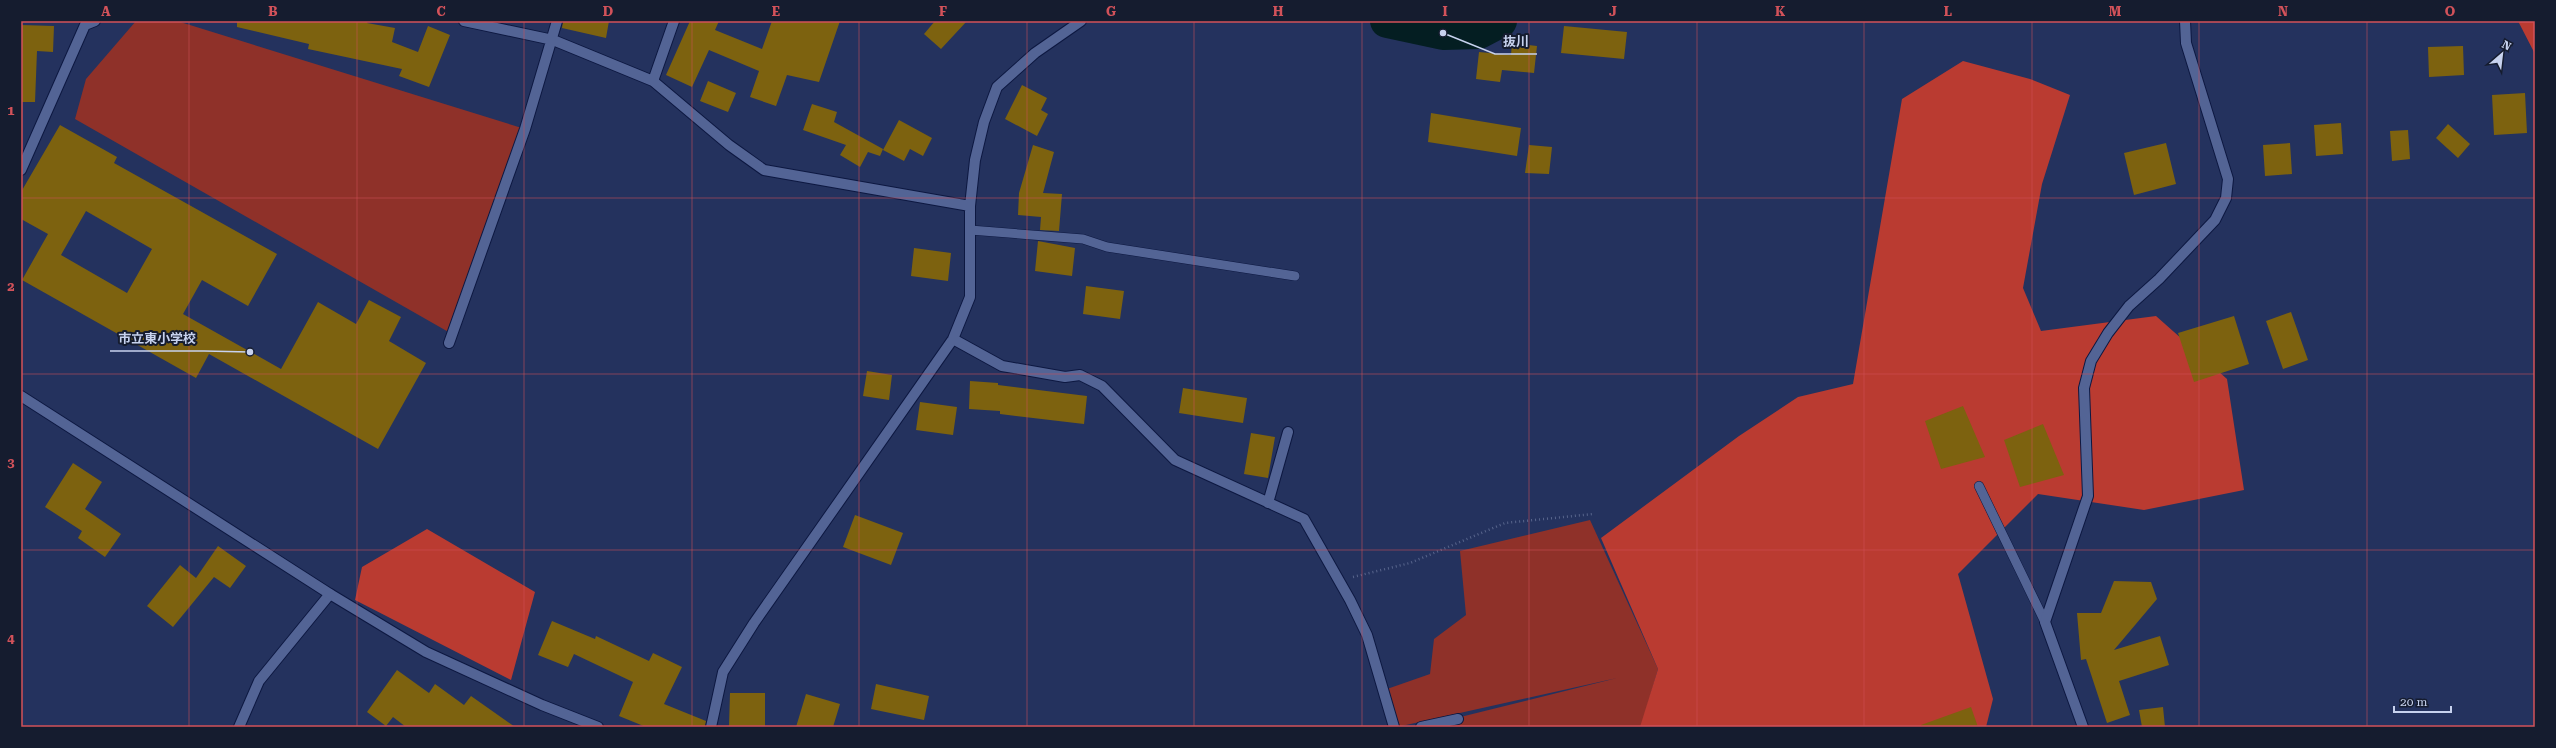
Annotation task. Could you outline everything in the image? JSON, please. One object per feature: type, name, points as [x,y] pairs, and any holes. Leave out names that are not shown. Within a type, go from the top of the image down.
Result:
[{"type":"street","points":[[21,170],[85,25],[95,21]]},
{"type":"street","points":[[464,21],[553,40],[653,81],[729,145],[764,170],[970,206]]},
{"type":"street","points":[[449,343],[525,129],[553,40],[557,21]]},
{"type":"street","points":[[653,81],[674,21]]},
{"type":"street","points":[[711,727],[722,672],[754,623],[953,339],[970,298],[970,206],[975,160],[984,122],[998,88],[1035,53],[1081,21]]},
{"type":"street","points":[[2083,727],[2045,622],[2088,496],[2084,388],[2091,361],[2108,333],[2129,306],[2159,280],[2215,220],[2226,198],[2228,179],[2186,43],[2185,21]]},
{"type":"street","points":[[953,339],[1002,366],[1065,377],[1080,374],[1102,386],[1175,460],[1304,519],[1339,580],[1367,635],[1394,727]]},
{"type":"street","points":[[21,396],[330,594],[426,652],[542,705],[598,727]]},
{"type":"street","points":[[1268,503],[1288,432]]},
{"type":"street","points":[[238,727],[259,681],[330,594]]},
{"type":"street","points":[[1421,727],[1458,719]]},
{"type":"lane","points":[[970,230],[1083,239],[1107,248],[1295,276]]},
{"type":"lane","points":[[1979,486],[2045,622]]},
{"type":"path","points":[[1339,580],[1410,563],[1505,523],[1593,514]]},
{"type":"shaded area","points":[[136,21],[177,21],[525,129],[452,334],[75,119],[86,79]]},
{"type":"shaded area","points":[[2518,21],[2535,21],[2535,54]]},
{"type":"shaded area","points":[[1963,61],[2030,79],[2070,95],[2042,184],[2023,288],[2041,331],[2156,316],[2227,379],[2244,490],[2144,510],[2038,494],[1958,574],[1993,699],[1986,727],[1640,727],[1658,669],[1601,538],[1739,436],[1798,397],[1853,384],[1902,99]]},
{"type":"shaded area","points":[[1590,520],[1658,669],[1641,727],[1420,727],[1617,678],[1397,727],[1387,689],[1430,674],[1434,639],[1466,615],[1460,551]]},
{"type":"shaded area","points":[[427,529],[535,592],[511,680],[355,600],[362,567]]},
{"type":"building","points":[[237,21],[368,21],[367,23],[395,28],[392,42],[418,52],[428,26],[450,35],[429,87],[399,76],[402,69],[308,49],[309,44],[237,27]]},
{"type":"building","points":[[563,21],[609,21],[606,38],[562,28]]},
{"type":"building","points":[[690,21],[719,21],[715,30],[762,49],[772,21],[840,21],[819,82],[787,75],[776,106],[750,97],[759,71],[709,50],[692,87],[666,75]]},
{"type":"building","points":[[935,21],[967,21],[941,49],[924,34]]},
{"type":"building","points":[[21,25],[54,26],[53,52],[37,51],[35,102],[21,102]]},
{"type":"building","points":[[1564,26],[1627,32],[1624,59],[1561,53]]},
{"type":"building","points":[[1512,43],[1537,46],[1534,73],[1502,70],[1500,82],[1476,79],[1479,52],[1511,55]]},
{"type":"building","points":[[2463,46],[2464,75],[2429,77],[2428,47]]},
{"type":"building","points":[[708,81],[736,93],[728,112],[700,101]]},
{"type":"building","points":[[1022,85],[1047,98],[1041,110],[1048,114],[1037,136],[1005,119]]},
{"type":"building","points":[[2525,93],[2527,133],[2494,135],[2492,95]]},
{"type":"building","points":[[812,104],[837,112],[834,122],[883,149],[880,156],[868,152],[860,167],[840,155],[846,145],[803,130]]},
{"type":"building","points":[[1431,113],[1521,128],[1517,156],[1428,142]]},
{"type":"building","points":[[899,120],[932,138],[923,156],[910,149],[904,161],[883,150]]},
{"type":"building","points":[[2341,123],[2343,154],[2316,156],[2314,125]]},
{"type":"building","points":[[2448,124],[2470,144],[2458,158],[2436,138]]},
{"type":"building","points":[[60,125],[117,157],[114,163],[277,254],[248,306],[202,280],[183,314],[281,369],[318,302],[356,324],[369,300],[401,317],[389,341],[426,363],[378,449],[209,354],[196,378],[22,280],[48,234],[21,219],[21,192]],"holes":[[[86,211],[152,249],[127,293],[61,255]]]},
{"type":"building","points":[[2408,130],[2410,159],[2392,161],[2390,131]]},
{"type":"building","points":[[2166,143],[2176,184],[2134,195],[2124,153]]},
{"type":"building","points":[[2290,143],[2292,174],[2265,176],[2263,145]]},
{"type":"building","points":[[1033,145],[1054,152],[1043,193],[1062,194],[1059,231],[1040,230],[1041,217],[1018,215],[1019,193]]},
{"type":"building","points":[[1529,145],[1552,147],[1549,174],[1525,173]]},
{"type":"building","points":[[1038,241],[1075,248],[1072,276],[1035,271]]},
{"type":"building","points":[[914,248],[951,253],[948,281],[911,276]]},
{"type":"building","points":[[1086,286],[1124,291],[1120,319],[1083,314]]},
{"type":"building","points":[[2291,312],[2308,360],[2283,369],[2266,321]]},
{"type":"building","points":[[2234,316],[2249,364],[2194,382],[2178,333]]},
{"type":"building","points":[[867,371],[892,375],[889,400],[863,396]]},
{"type":"building","points":[[970,381],[998,383],[998,385],[1087,396],[1084,424],[1000,414],[1000,411],[969,409]]},
{"type":"building","points":[[1183,388],[1247,398],[1243,423],[1179,413]]},
{"type":"building","points":[[920,402],[957,407],[953,435],[916,430]]},
{"type":"building","points":[[1963,406],[1985,457],[1941,469],[1925,421]]},
{"type":"building","points":[[2043,424],[2064,475],[2020,487],[2004,440]]},
{"type":"building","points":[[1251,433],[1275,437],[1268,478],[1244,474]]},
{"type":"building","points":[[73,463],[102,482],[85,509],[121,534],[105,557],[78,538],[82,531],[45,507]]},
{"type":"building","points":[[855,515],[903,533],[891,565],[843,547]]},
{"type":"building","points":[[218,546],[246,566],[230,588],[214,577],[173,627],[147,606],[180,565],[196,578]]},
{"type":"building","points":[[2114,581],[2151,582],[2157,599],[2114,650],[2160,636],[2169,665],[2119,681],[2130,715],[2107,723],[2086,659],[2081,660],[2077,613],[2101,613]]},
{"type":"building","points":[[552,621],[595,639],[596,636],[649,661],[653,653],[682,667],[664,704],[706,721],[705,727],[646,727],[619,716],[633,682],[574,654],[568,667],[538,655]]},
{"type":"building","points":[[397,670],[429,693],[435,684],[464,705],[471,696],[515,727],[406,727],[393,717],[386,726],[367,712]]},
{"type":"building","points":[[876,684],[929,696],[924,720],[871,709]]},
{"type":"building","points":[[730,693],[765,693],[765,727],[729,727]]},
{"type":"building","points":[[806,694],[840,704],[833,727],[796,727]]},
{"type":"building","points":[[1971,707],[1978,727],[1921,727],[1921,725]]},
{"type":"building","points":[[2163,707],[2165,727],[2142,727],[2139,710]]},
{"type":"waterway","points":[[1387,21],[1443,33],[1479,32],[1500,21]]},
{"type":"place","name":"抜川","points":[[1443,33]]},
{"type":"place","name":"市立東小学校","points":[[250,352]]}]
